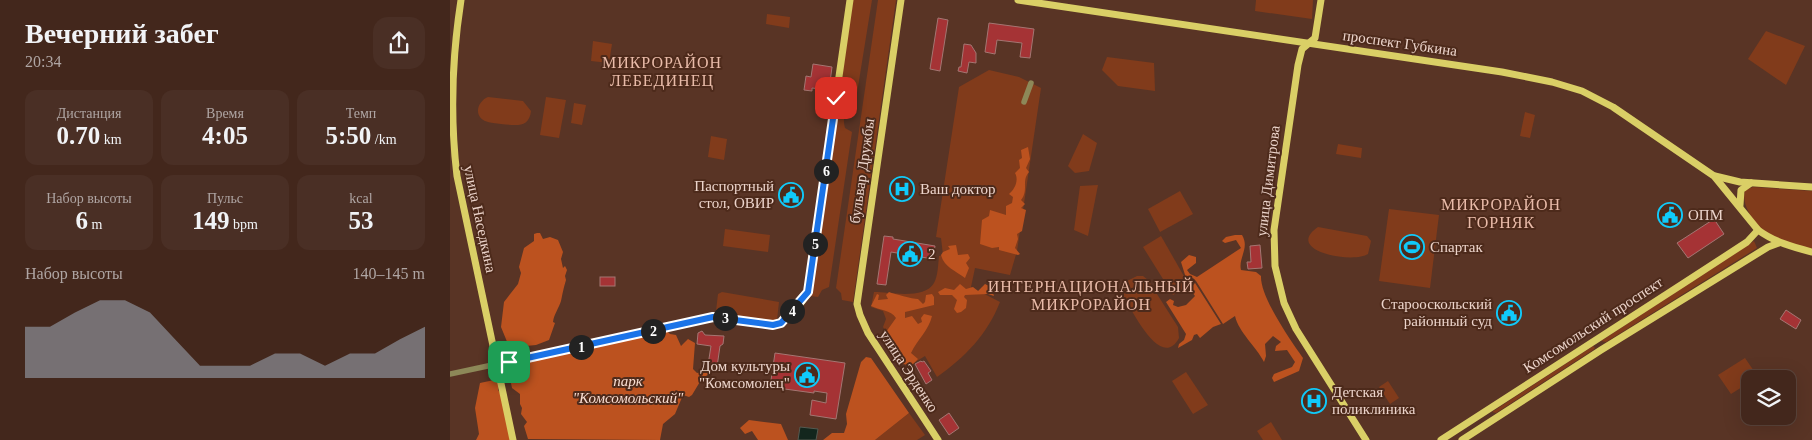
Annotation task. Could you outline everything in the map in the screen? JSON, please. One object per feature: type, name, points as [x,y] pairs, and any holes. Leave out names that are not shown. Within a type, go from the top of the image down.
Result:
[{"type":"main road","name":"улица Наседкина","points":[[461,0],[452,73],[451,137],[456,172],[513,440]]},
{"type":"main road","points":[[497,364],[713,317],[773,325],[781,323],[808,292],[850,0]]},
{"type":"main road","name":"бульвар Дружбы","points":[[860,315],[857,297],[901,0]]},
{"type":"main road","name":"проспект Губкина","points":[[1018,0],[1502,72],[1552,82],[1582,91],[1622,112],[1714,176],[1758,230]]},
{"type":"main road","name":"улица Димитрова","points":[[1321,0],[1315,38],[1302,49],[1298,65],[1274,230],[1275,266],[1284,303],[1296,329],[1366,440]]},
{"type":"main road","points":[[1714,176],[1750,183],[1812,187]]},
{"type":"main road","points":[[1740,206],[1741,190],[1750,183]]},
{"type":"main road","points":[[1758,230],[1779,243],[1812,252]]},
{"type":"main road","name":"Комсомольский проспект","points":[[1441,440],[1747,242],[1758,230]]},
{"type":"main road","name":"Комсомольский проспект","points":[[1462,440],[1601,350],[1768,247],[1779,243]]},
{"type":"main road","name":"улица Эрденко","points":[[860,315],[868,333],[938,440]]},
{"type":"main road","points":[[1596,340],[1601,350]]},
{"type":"main road","points":[[1486,410],[1492,421]]},
{"type":"street","points":[[1024,102],[1031,83]]},
{"type":"street","points":[[450,374],[497,364]]},
{"type":"shaded area","points":[[853,0],[872,0],[856,100],[854,106],[844,119],[845,128],[852,132],[829,287],[822,290],[818,297],[810,296]]},
{"type":"shaded area","points":[[878,0],[896,0],[853,302],[842,300],[841,293],[836,288]]},
{"type":"shaded area","points":[[1256,0],[1313,0],[1312,19],[1255,11]]},
{"type":"shaded area","points":[[767,14],[790,17],[789,28],[766,24]]},
{"type":"shaded area","points":[[1766,31],[1805,46],[1786,85],[1748,59]]},
{"type":"shaded area","points":[[593,41],[612,44],[609,63],[591,61]]},
{"type":"shaded area","points":[[1107,57],[1154,63],[1155,91],[1118,86],[1102,70]]},
{"type":"shaded area","points":[[989,70],[1019,77],[1041,88],[1017,251],[1010,275],[975,268],[971,287],[1000,302],[982,335],[966,353],[937,377],[925,356],[907,367],[883,327],[886,319],[883,311],[871,307],[874,292],[906,294],[923,292],[934,283],[939,256],[943,255],[941,238],[936,237],[959,87]]},
{"type":"shaded area","points":[[488,97],[523,101],[531,111],[530,117],[520,125],[485,121],[479,115],[478,108]]},
{"type":"shaded area","points":[[546,97],[566,100],[559,138],[540,135]]},
{"type":"shaded area","points":[[574,103],[586,105],[582,125],[571,123]]},
{"type":"shaded area","points":[[1525,112],[1535,115],[1530,138],[1520,136]]},
{"type":"shaded area","points":[[1083,134],[1097,143],[1089,171],[1075,173],[1068,166]]},
{"type":"shaded area","points":[[711,136],[727,139],[724,160],[708,157]]},
{"type":"shaded area","points":[[1338,144],[1362,148],[1361,158],[1336,154]]},
{"type":"shaded area","points":[[1098,185],[1088,236],[1074,230],[1080,186]]},
{"type":"shaded area","points":[[1753,187],[1812,191],[1812,249],[1770,236],[1760,228],[1751,216],[1745,203],[1745,190]]},
{"type":"shaded area","points":[[1180,191],[1193,214],[1160,232],[1148,209]]},
{"type":"shaded area","points":[[1389,209],[1439,215],[1430,288],[1379,281]]},
{"type":"shaded area","points":[[1318,227],[1367,236],[1371,241],[1368,254],[1360,257],[1336,256],[1314,249],[1309,243],[1309,235]]},
{"type":"shaded area","points":[[725,229],[770,235],[768,252],[723,246]]},
{"type":"shaded area","points":[[1161,236],[1189,285],[1173,295],[1143,247]]},
{"type":"shaded area","points":[[1754,241],[1757,248],[1606,342],[1601,341]]},
{"type":"shaded area","points":[[1137,276],[1143,276],[1148,280],[1178,327],[1179,338],[1172,346],[1164,348],[1148,335],[1124,298],[1123,292],[1127,281]]},
{"type":"shaded area","points":[[722,292],[779,302],[777,320],[775,322],[717,314],[718,294]]},
{"type":"shaded area","points":[[1593,346],[1595,348],[1593,350],[1496,413],[1492,412]]},
{"type":"shaded area","points":[[1745,358],[1753,370],[1741,370],[1741,388],[1731,394],[1718,375]]},
{"type":"shaded area","points":[[1186,372],[1208,405],[1193,414],[1172,381]]},
{"type":"shaded area","points":[[1388,381],[1399,398],[1390,404],[1379,387]]},
{"type":"shaded area","points":[[909,413],[925,435],[917,440],[875,440]]},
{"type":"shaded area","points":[[1271,422],[1282,440],[1263,440],[1257,431]]},
{"type":"shaded area","points":[[800,427],[818,429],[816,440],[798,440]]},
{"type":"green space","points":[[1028,147],[1030,159],[1026,168],[1029,172],[1021,200],[1025,204],[1021,208],[1026,210],[1022,231],[1017,234],[1018,239],[1015,248],[1020,254],[1018,255],[999,250],[999,247],[992,248],[980,244],[982,220],[989,216],[990,210],[1006,215],[1006,206],[1012,203],[1013,197],[1009,194],[1016,184],[1015,173],[1020,168],[1021,150]]},
{"type":"green space","points":[[540,233],[543,239],[550,237],[558,240],[563,252],[561,259],[563,268],[565,266],[567,270],[566,280],[549,340],[536,345],[526,346],[523,351],[513,351],[510,349],[501,327],[504,302],[518,284],[521,273],[519,267],[524,248],[534,241],[534,234]]},
{"type":"green space","points":[[1242,235],[1245,244],[1241,270],[1256,272],[1261,276],[1265,295],[1271,307],[1303,358],[1299,371],[1274,382],[1272,378],[1274,374],[1292,367],[1295,362],[1287,350],[1275,351],[1276,346],[1281,342],[1273,336],[1265,344],[1266,356],[1264,362],[1240,328],[1235,316],[1223,324],[1196,281],[1193,278],[1186,278],[1181,262],[1189,255],[1196,257],[1196,263],[1187,270],[1190,274],[1197,277],[1241,248],[1236,240],[1225,243],[1222,241],[1226,237]]},
{"type":"green space","points":[[956,245],[958,255],[968,254],[970,258],[966,263],[969,268],[965,278],[948,266],[941,255],[950,249],[948,246]]},
{"type":"green space","points":[[1195,283],[1221,324],[1213,327],[1200,338],[1197,334],[1194,335],[1192,340],[1178,348],[1186,334],[1166,302],[1170,299],[1174,301],[1173,305],[1178,307],[1186,305],[1195,296],[1190,289]]},
{"type":"green space","points":[[960,284],[966,289],[973,287],[978,291],[985,284],[991,287],[994,296],[988,294],[965,295],[964,297],[967,300],[966,308],[957,313],[954,309],[957,300],[952,295],[940,295],[938,292],[945,288],[954,290]]},
{"type":"green space","points":[[889,292],[918,299],[923,304],[926,295],[932,294],[934,297],[934,305],[905,312],[905,318],[912,316],[918,324],[922,322],[921,318],[924,314],[932,316],[911,353],[918,359],[912,365],[902,364],[886,338],[886,332],[896,318],[894,315],[871,306],[877,294],[879,295],[878,300],[888,299],[886,295]]},
{"type":"green space","name":"парк \"Комсомольский\"","points":[[664,328],[670,334],[676,335],[681,346],[688,339],[695,343],[693,369],[697,373],[711,372],[701,380],[692,395],[689,397],[683,395],[675,414],[663,424],[660,440],[528,439],[524,426],[527,422],[521,414],[520,394],[512,388],[508,369],[522,366],[530,358],[535,360],[545,356],[556,356],[566,351],[574,352],[578,348],[586,349],[592,343],[603,345],[621,337],[634,338],[643,335],[645,337],[655,335],[656,332]]},
{"type":"green space","points":[[866,357],[871,358],[909,413],[875,440],[823,440],[832,433],[844,433],[847,424],[846,414],[861,362]]},
{"type":"green space","points":[[494,380],[500,382],[498,390],[501,394],[510,440],[476,440],[479,434],[475,408],[480,383]]},
{"type":"green space","points":[[749,420],[781,424],[788,440],[758,440],[752,431],[745,434],[740,428]]},
{"type":"building","points":[[938,18],[948,20],[940,71],[930,69]]},
{"type":"building","points":[[989,23],[1034,29],[1030,58],[1020,57],[1022,43],[997,40],[995,54],[985,52]]},
{"type":"building","points":[[964,44],[971,45],[976,53],[976,63],[969,62],[967,73],[958,71],[959,67],[961,67]]},
{"type":"building","points":[[813,64],[832,67],[829,90],[812,88],[812,91],[804,90],[806,76],[811,77]]},
{"type":"building","points":[[1714,219],[1724,234],[1688,258],[1677,243]]},
{"type":"building","points":[[884,236],[935,246],[933,259],[891,252],[886,285],[877,284]]},
{"type":"building","points":[[1260,245],[1262,268],[1248,269],[1247,262],[1251,262],[1250,246]]},
{"type":"building","points":[[600,277],[615,277],[615,286],[600,286]]},
{"type":"building","points":[[1786,310],[1801,320],[1796,329],[1780,319]]},
{"type":"building","points":[[702,331],[705,335],[724,336],[723,344],[720,346],[717,367],[708,365],[711,346],[697,344],[698,333]]},
{"type":"building","name":"Дом культуры \"Комсомолец\"","points":[[775,353],[845,363],[836,419],[810,415],[812,400],[826,403],[827,393],[770,387]]},
{"type":"building","points":[[924,361],[931,371],[928,373],[932,380],[926,384],[915,364]]},
{"type":"building","points":[[949,413],[959,428],[949,435],[939,420]]},
{"type":"place","name":"Ваш доктор","points":[[902,189]]},
{"type":"place","name":"Паспортный стол, ОВИР","points":[[791,195]]},
{"type":"place","name":"ОПМ","points":[[1670,215]]},
{"type":"place","name":"Спартак","points":[[1412,247]]},
{"type":"place","name":"2","points":[[910,254]]},
{"type":"place","name":"Старооскольский районный суд","points":[[1509,313]]},
{"type":"place","name":"Дом культуры \"Комсомолец\"","points":[[807,375]]},
{"type":"place","name":"Детская поликлиника","points":[[1314,401]]},
{"type":"district","name":"МИКРОРАЙОН ЛЕБЕДИНЕЦ","points":[[662,71]]},
{"type":"district","name":"МИКРОРАЙОН ГОРНЯК","points":[[1501,213]]},
{"type":"district","name":"ИНТЕРНАЦИОНАЛЬНЫЙ МИКРОРАЙОН","points":[[1091,295]]},
{"type":"route","points":[[509,362],[713,317],[773,325],[781,323],[802,301],[808,292],[810,284],[836,98]]}]
